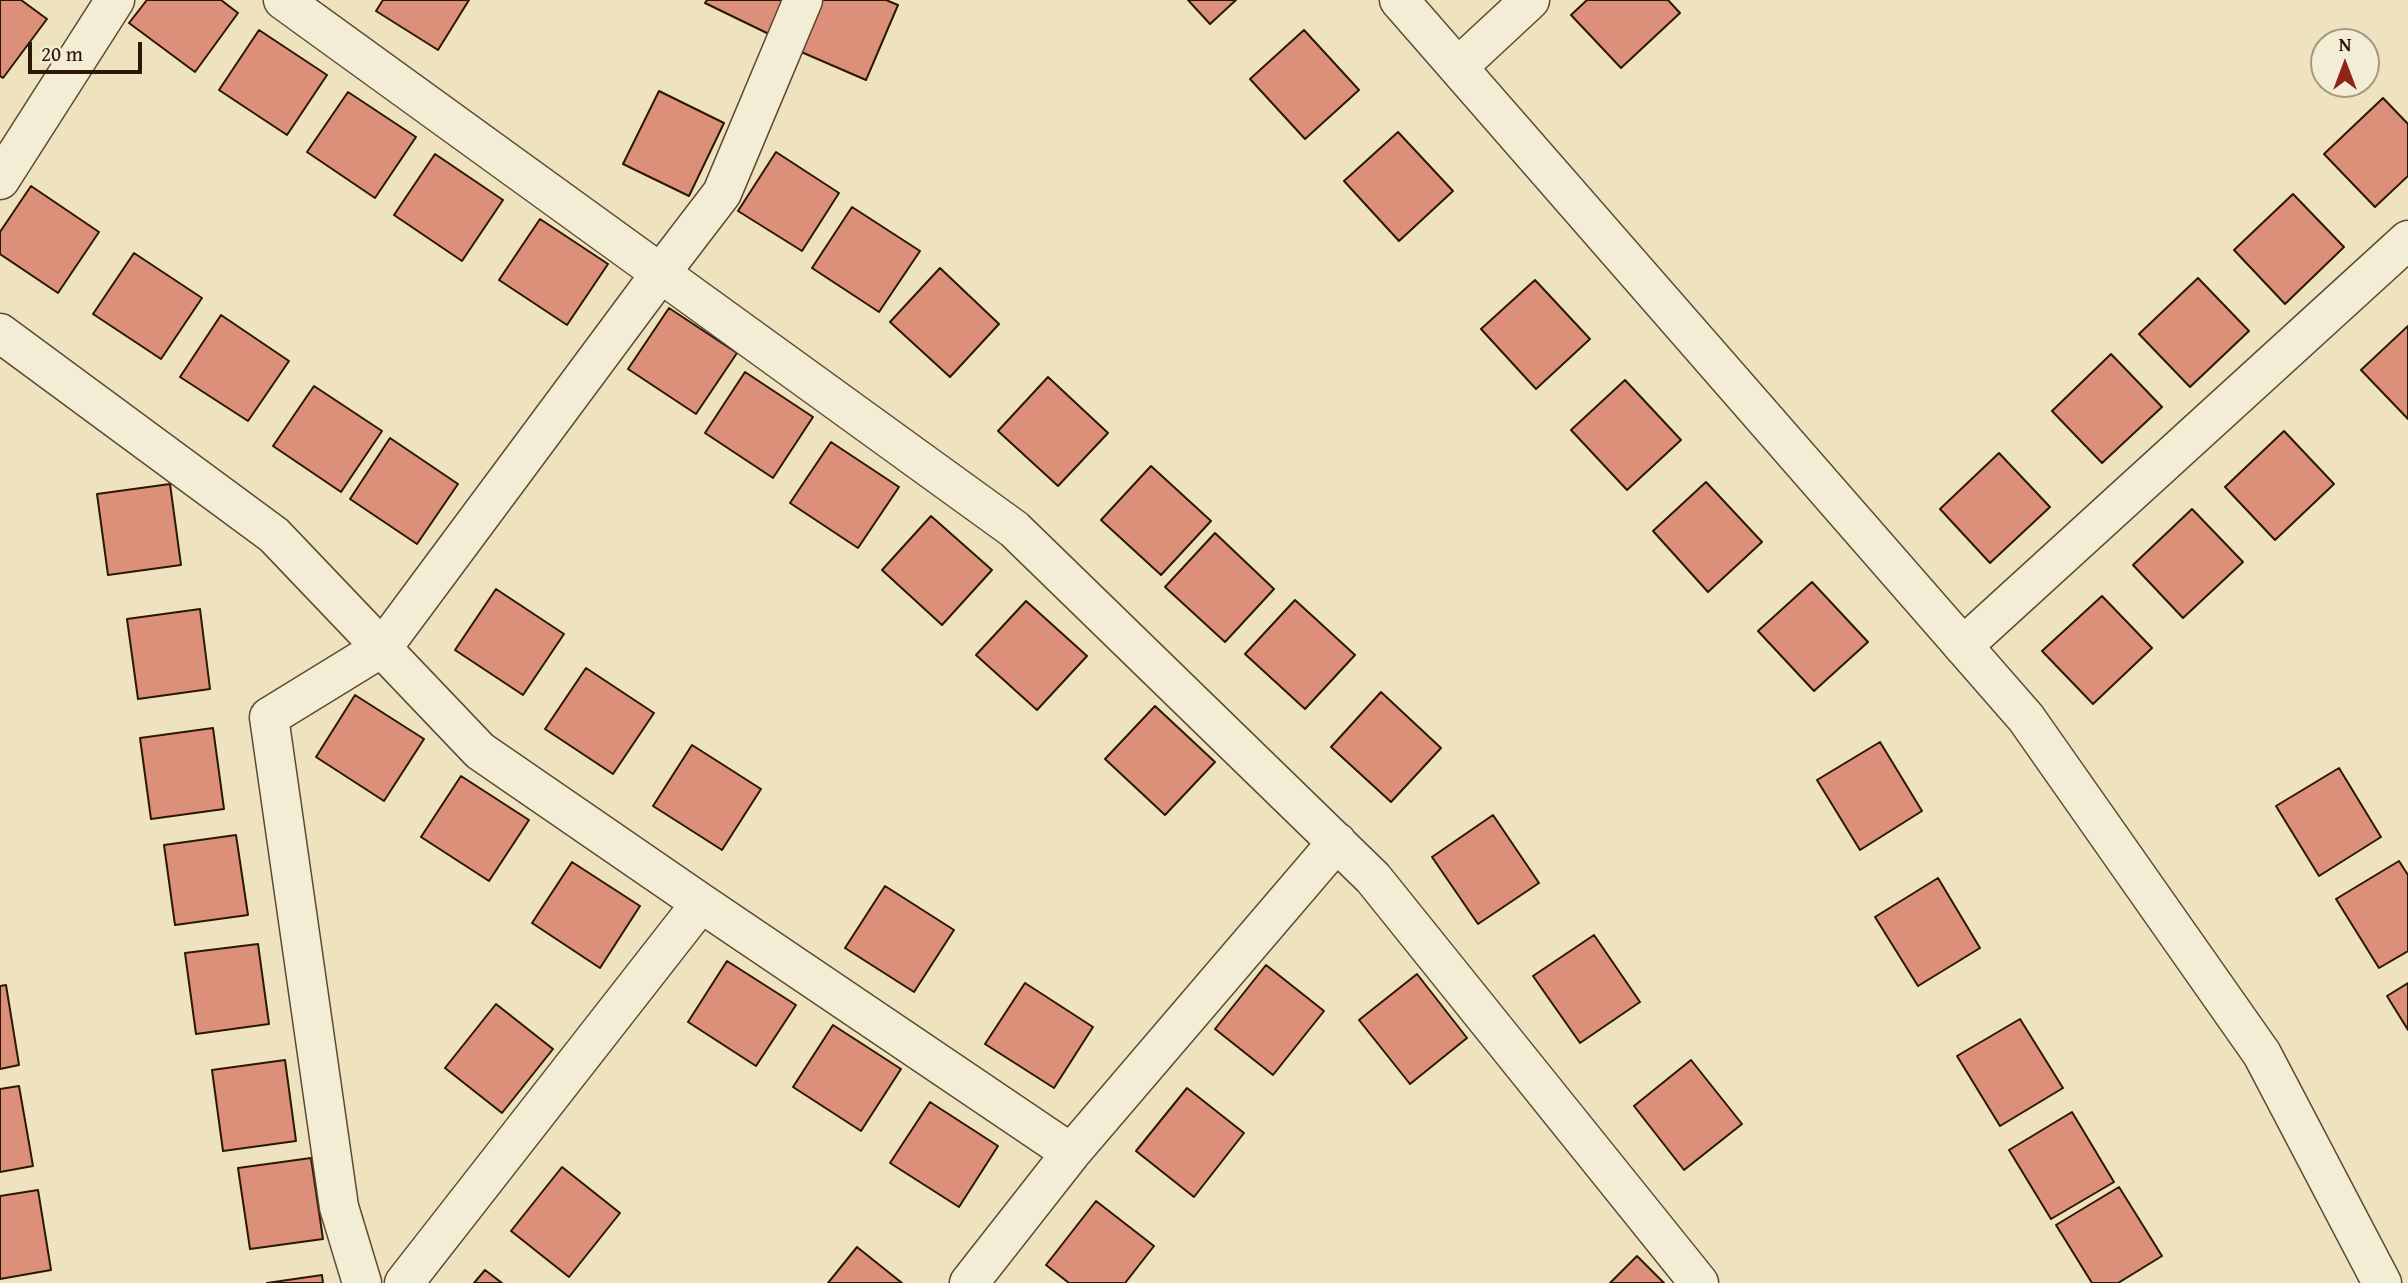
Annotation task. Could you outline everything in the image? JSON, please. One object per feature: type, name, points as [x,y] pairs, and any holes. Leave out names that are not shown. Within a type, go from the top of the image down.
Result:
[{"type":"street","points":[[0,180],[11,139],[115,0]]},
{"type":"street","points":[[283,0],[1014,529],[1373,878],[1699,1283]]},
{"type":"street","points":[[362,1283],[339,1207],[269,717],[383,647],[723,193],[803,0]]},
{"type":"street","points":[[1399,0],[2026,718],[2262,1054],[2382,1283]]},
{"type":"street","points":[[1458,68],[1530,0]]},
{"type":"street","points":[[1963,646],[2408,240]]},
{"type":"street","points":[[0,332],[274,535],[480,751],[1071,1153]]},
{"type":"street","points":[[969,1283],[1071,1153],[1337,842]]},
{"type":"street","points":[[404,1283],[701,903]]},
{"type":"building","points":[[0,0],[21,0],[47,19],[3,78],[0,76]]},
{"type":"building","points":[[147,0],[221,0],[238,13],[195,72],[129,23]]},
{"type":"building","points":[[383,0],[469,0],[438,50],[376,11]]},
{"type":"building","points":[[707,0],[789,0],[771,35],[705,3]]},
{"type":"building","points":[[821,0],[886,0],[898,5],[866,80],[799,51]]},
{"type":"building","points":[[1188,0],[1236,0],[1210,24]]},
{"type":"building","points":[[1587,0],[1668,0],[1680,13],[1621,68],[1571,15]]},
{"type":"building","points":[[259,30],[327,75],[287,135],[219,90]]},
{"type":"building","points":[[1304,30],[1359,90],[1305,139],[1250,79]]},
{"type":"building","points":[[659,91],[724,123],[689,196],[623,164]]},
{"type":"building","points":[[348,92],[416,137],[375,198],[307,152]]},
{"type":"building","points":[[2383,98],[2408,124],[2408,176],[2375,207],[2324,154]]},
{"type":"building","points":[[1398,132],[1453,191],[1399,241],[1344,181]]},
{"type":"building","points":[[776,152],[839,193],[802,251],[738,211]]},
{"type":"building","points":[[435,154],[503,200],[462,261],[394,215]]},
{"type":"building","points":[[31,186],[99,232],[58,293],[0,254],[0,232]]},
{"type":"building","points":[[2293,194],[2344,247],[2285,304],[2234,250]]},
{"type":"building","points":[[852,207],[920,251],[879,312],[812,268]]},
{"type":"building","points":[[540,219],[608,264],[567,325],[499,280]]},
{"type":"building","points":[[134,253],[202,298],[161,359],[93,314]]},
{"type":"building","points":[[940,268],[999,324],[950,377],[890,322]]},
{"type":"building","points":[[2198,278],[2249,331],[2190,387],[2139,334]]},
{"type":"building","points":[[1535,280],[1590,339],[1536,389],[1481,329]]},
{"type":"building","points":[[669,308],[737,353],[696,414],[628,369]]},
{"type":"building","points":[[221,315],[289,361],[248,421],[180,377]]},
{"type":"building","points":[[2408,326],[2408,419],[2361,370]]},
{"type":"building","points":[[2111,354],[2162,407],[2102,463],[2052,411]]},
{"type":"building","points":[[745,372],[813,417],[773,478],[705,433]]},
{"type":"building","points":[[1048,377],[1108,433],[1058,486],[998,431]]},
{"type":"building","points":[[1625,380],[1681,440],[1627,490],[1571,430]]},
{"type":"building","points":[[314,386],[382,431],[341,492],[273,446]]},
{"type":"building","points":[[2284,431],[2334,484],[2275,540],[2225,487]]},
{"type":"building","points":[[390,438],[458,484],[417,544],[350,499]]},
{"type":"building","points":[[831,442],[899,487],[858,548],[790,503]]},
{"type":"building","points":[[1999,453],[2050,507],[1990,563],[1940,509]]},
{"type":"building","points":[[1151,466],[1211,521],[1161,575],[1101,520]]},
{"type":"building","points":[[1706,482],[1762,542],[1708,592],[1653,531]]},
{"type":"building","points":[[170,484],[181,565],[108,575],[97,494]]},
{"type":"building","points":[[2192,509],[2243,562],[2183,618],[2133,565]]},
{"type":"building","points":[[931,516],[992,570],[942,625],[882,570]]},
{"type":"building","points":[[1215,533],[1274,589],[1225,642],[1165,587]]},
{"type":"building","points":[[1812,582],[1868,642],[1814,691],[1758,631]]},
{"type":"building","points":[[496,589],[564,634],[523,695],[455,650]]},
{"type":"building","points":[[2102,596],[2152,648],[2093,704],[2042,651]]},
{"type":"building","points":[[1295,600],[1355,655],[1305,709],[1245,654]]},
{"type":"building","points":[[1026,601],[1087,656],[1037,710],[976,655]]},
{"type":"building","points":[[200,609],[210,689],[138,699],[127,619]]},
{"type":"building","points":[[586,668],[654,713],[613,774],[545,729]]},
{"type":"building","points":[[1381,692],[1441,748],[1391,802],[1331,747]]},
{"type":"building","points":[[355,695],[424,739],[384,801],[316,757]]},
{"type":"building","points":[[1155,706],[1215,762],[1165,815],[1105,759]]},
{"type":"building","points":[[213,728],[224,809],[151,819],[140,738]]},
{"type":"building","points":[[1880,742],[1922,811],[1860,850],[1817,780]]},
{"type":"building","points":[[692,745],[761,789],[722,850],[653,806]]},
{"type":"building","points":[[2339,768],[2381,837],[2319,876],[2276,806]]},
{"type":"building","points":[[461,776],[529,820],[489,881],[421,837]]},
{"type":"building","points":[[1493,815],[1539,883],[1478,924],[1432,857]]},
{"type":"building","points":[[236,835],[248,915],[175,925],[164,845]]},
{"type":"building","points":[[2399,861],[2408,875],[2408,951],[2379,968],[2336,899]]},
{"type":"building","points":[[572,862],[640,906],[600,968],[532,923]]},
{"type":"building","points":[[1938,878],[1980,948],[1918,986],[1875,917]]},
{"type":"building","points":[[885,886],[954,930],[914,992],[845,948]]},
{"type":"building","points":[[1594,935],[1640,1002],[1580,1043],[1533,976]]},
{"type":"building","points":[[258,944],[269,1024],[196,1034],[185,953]]},
{"type":"building","points":[[727,961],[796,1005],[756,1066],[688,1022]]},
{"type":"building","points":[[1266,965],[1324,1011],[1273,1075],[1215,1029]]},
{"type":"building","points":[[1417,974],[1467,1038],[1410,1084],[1359,1020]]},
{"type":"building","points":[[1025,983],[1093,1027],[1054,1088],[985,1044]]},
{"type":"building","points":[[2408,983],[2408,1030],[2387,996]]},
{"type":"building","points":[[6,985],[19,1065],[0,1069],[0,986]]},
{"type":"building","points":[[496,1004],[553,1049],[502,1113],[445,1068]]},
{"type":"building","points":[[2020,1019],[2063,1088],[2000,1126],[1957,1056]]},
{"type":"building","points":[[833,1025],[901,1069],[861,1131],[793,1087]]},
{"type":"building","points":[[285,1060],[296,1141],[223,1151],[212,1070]]},
{"type":"building","points":[[1691,1060],[1742,1124],[1684,1170],[1634,1106]]},
{"type":"building","points":[[19,1086],[33,1166],[0,1172],[0,1089]]},
{"type":"building","points":[[1187,1088],[1244,1133],[1194,1197],[1136,1151]]},
{"type":"building","points":[[930,1102],[998,1146],[959,1207],[890,1163]]},
{"type":"building","points":[[2072,1112],[2114,1182],[2051,1219],[2009,1150]]},
{"type":"building","points":[[311,1158],[323,1239],[250,1249],[238,1168]]},
{"type":"building","points":[[562,1167],[620,1213],[569,1277],[511,1231]]},
{"type":"building","points":[[2119,1187],[2162,1256],[2118,1283],[2092,1283],[2056,1225]]},
{"type":"building","points":[[38,1190],[51,1270],[0,1279],[0,1196]]},
{"type":"building","points":[[1096,1201],[1154,1246],[1125,1283],[1069,1283],[1046,1265]]},
{"type":"building","points":[[857,1247],[902,1283],[828,1283]]},
{"type":"building","points":[[1637,1256],[1664,1283],[1610,1283]]},
{"type":"building","points":[[485,1270],[502,1283],[474,1283]]},
{"type":"building","points":[[322,1275],[323,1283],[267,1283]]}]
